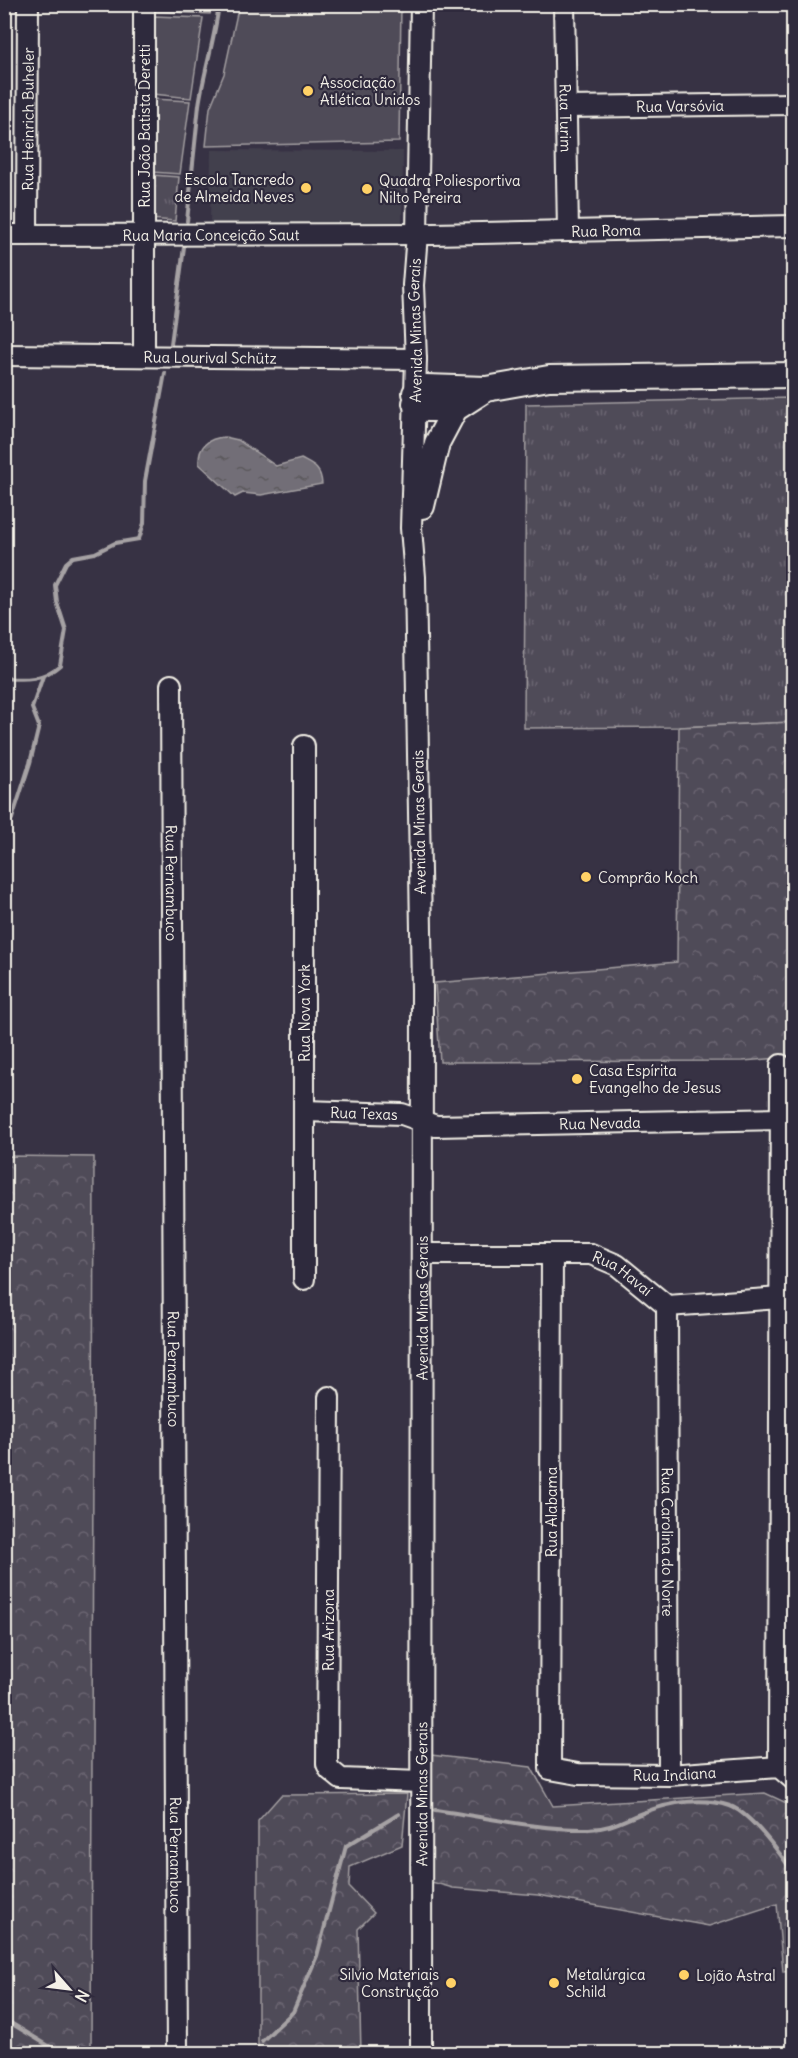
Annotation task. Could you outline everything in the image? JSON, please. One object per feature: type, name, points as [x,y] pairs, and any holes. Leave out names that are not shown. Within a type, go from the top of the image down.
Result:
[{"type":"main road","points":[[421,398],[549,378],[794,375]]},
{"type":"main road","points":[[422,506],[437,443],[455,409],[486,389]]},
{"type":"main road","points":[[421,398],[455,409]]},
{"type":"street","name":"Rua Heinrich Buheler","points":[[27,235],[28,4]]},
{"type":"street","name":"Rua João Batista Deretti","points":[[144,4],[144,356]]},
{"type":"street","name":"Avenida Minas Gerais","points":[[421,2054],[422,1120],[412,452],[421,398],[416,358],[413,285],[417,239],[422,4]]},
{"type":"street","name":"Rua Turim","points":[[564,4],[568,231]]},
{"type":"street","name":"Rua Varsóvia","points":[[566,107],[794,104]]},
{"type":"street","name":"Rua Roma","points":[[417,239],[568,231],[794,226]]},
{"type":"street","name":"Rua Maria Conceição Saut","points":[[4,235],[144,234],[417,239]]},
{"type":"street","name":"Avenida Minas Gerais","points":[[414,562],[422,506],[421,398],[426,313],[417,239]]},
{"type":"street","name":"Rua Lourival Schütz","points":[[4,355],[416,358]]},
{"type":"street","name":"Rua Pernambuco","points":[[171,685],[177,2054]]},
{"type":"street","name":"Rua Nova York","points":[[304,746],[304,1279]]},
{"type":"street","points":[[781,1065],[781,1119],[787,1151],[781,1298],[786,1773]]},
{"type":"street","name":"Rua Texas","points":[[304,1112],[402,1114],[422,1120]]},
{"type":"street","name":"Rua Nevada","points":[[422,1120],[436,1126],[781,1119]]},
{"type":"street","name":"Rua Havaí","points":[[422,1254],[591,1254],[617,1265],[667,1306],[781,1298]]},
{"type":"street","name":"Rua Alabama","points":[[550,1769],[552,1254]]},
{"type":"street","name":"Rua Carolina do Norte","points":[[667,1306],[669,1776]]},
{"type":"street","name":"Rua Arizona","points":[[329,1397],[327,1764],[330,1770],[341,1779],[420,1782]]},
{"type":"street","name":"Rua Indiana","points":[[550,1769],[578,1774],[669,1776],[786,1773]]},
{"type":"shaded area","name":"Escola Tancredo de Almeida Neves","points":[[211,150],[403,151],[402,226],[210,225]]},
{"type":"green space","name":"Associação Atlética Unidos","points":[[239,4],[401,5],[399,142],[206,146],[210,108],[224,74]]},
{"type":"green space","points":[[153,5],[211,5],[210,14],[153,11]]},
{"type":"green space","points":[[154,16],[203,18],[191,98],[153,94]]},
{"type":"green space","points":[[152,99],[190,101],[180,174],[152,172]]},
{"type":"green space","points":[[152,175],[179,177],[175,221],[150,219]]},
{"type":"green space","points":[[793,398],[793,722],[679,727],[524,728],[526,404]]},
{"type":"green space","points":[[793,722],[793,1057],[743,1061],[440,1062],[435,983],[677,962],[679,727]]},
{"type":"green space","points":[[5,1156],[94,1157],[91,2053],[5,2053]]},
{"type":"green space","points":[[431,1755],[531,1767],[553,1806],[765,1793],[793,1806],[793,1971],[783,1972],[777,1904],[709,1926],[538,1895],[453,1888],[428,1881]]},
{"type":"green space","points":[[407,1794],[402,1845],[350,1867],[349,1887],[374,1913],[358,1929],[361,2053],[319,2053],[313,2050],[312,2053],[258,2053],[258,1821],[281,1795]]},
{"type":"water","points":[[225,437],[238,440],[276,466],[301,459],[318,471],[322,484],[261,495],[243,493],[235,497],[199,464],[200,453],[205,444],[213,439]]},
{"type":"waterway","points":[[187,221],[199,105],[219,4]]},
{"type":"waterway","points":[[171,344],[184,247]]},
{"type":"waterway","points":[[4,678],[34,678],[47,674],[60,665],[66,630],[57,602],[55,585],[66,563],[73,557],[95,553],[115,543],[139,539],[144,523],[145,481],[165,373]]},
{"type":"waterway","points":[[12,819],[39,726],[32,708],[43,676]]},
{"type":"waterway","points":[[435,1810],[531,1825],[597,1829],[676,1803],[698,1801],[720,1803],[738,1810],[747,1817],[774,1847],[794,1875]]},
{"type":"waterway","points":[[262,2041],[293,2012],[317,1956],[346,1846],[399,1814]]},
{"type":"waterway","points":[[4,2019],[62,2054]]},
{"type":"place","name":"Associação Atlética Unidos","points":[[308,91]]},
{"type":"place","name":"Escola Tancredo de Almeida Neves","points":[[306,188]]},
{"type":"place","name":"Quadra Poliesportiva Nilto Pereira","points":[[367,189]]},
{"type":"place","name":"Comprão Koch","points":[[586,877]]},
{"type":"place","name":"Casa Espírita Evangelho de Jesus","points":[[577,1079]]},
{"type":"place","name":"Lojão Astral","points":[[684,1975]]},
{"type":"place","name":"Silvio Materiais Construção","points":[[451,1983]]},
{"type":"place","name":"Metalúrgica Schild","points":[[554,1983]]}]
